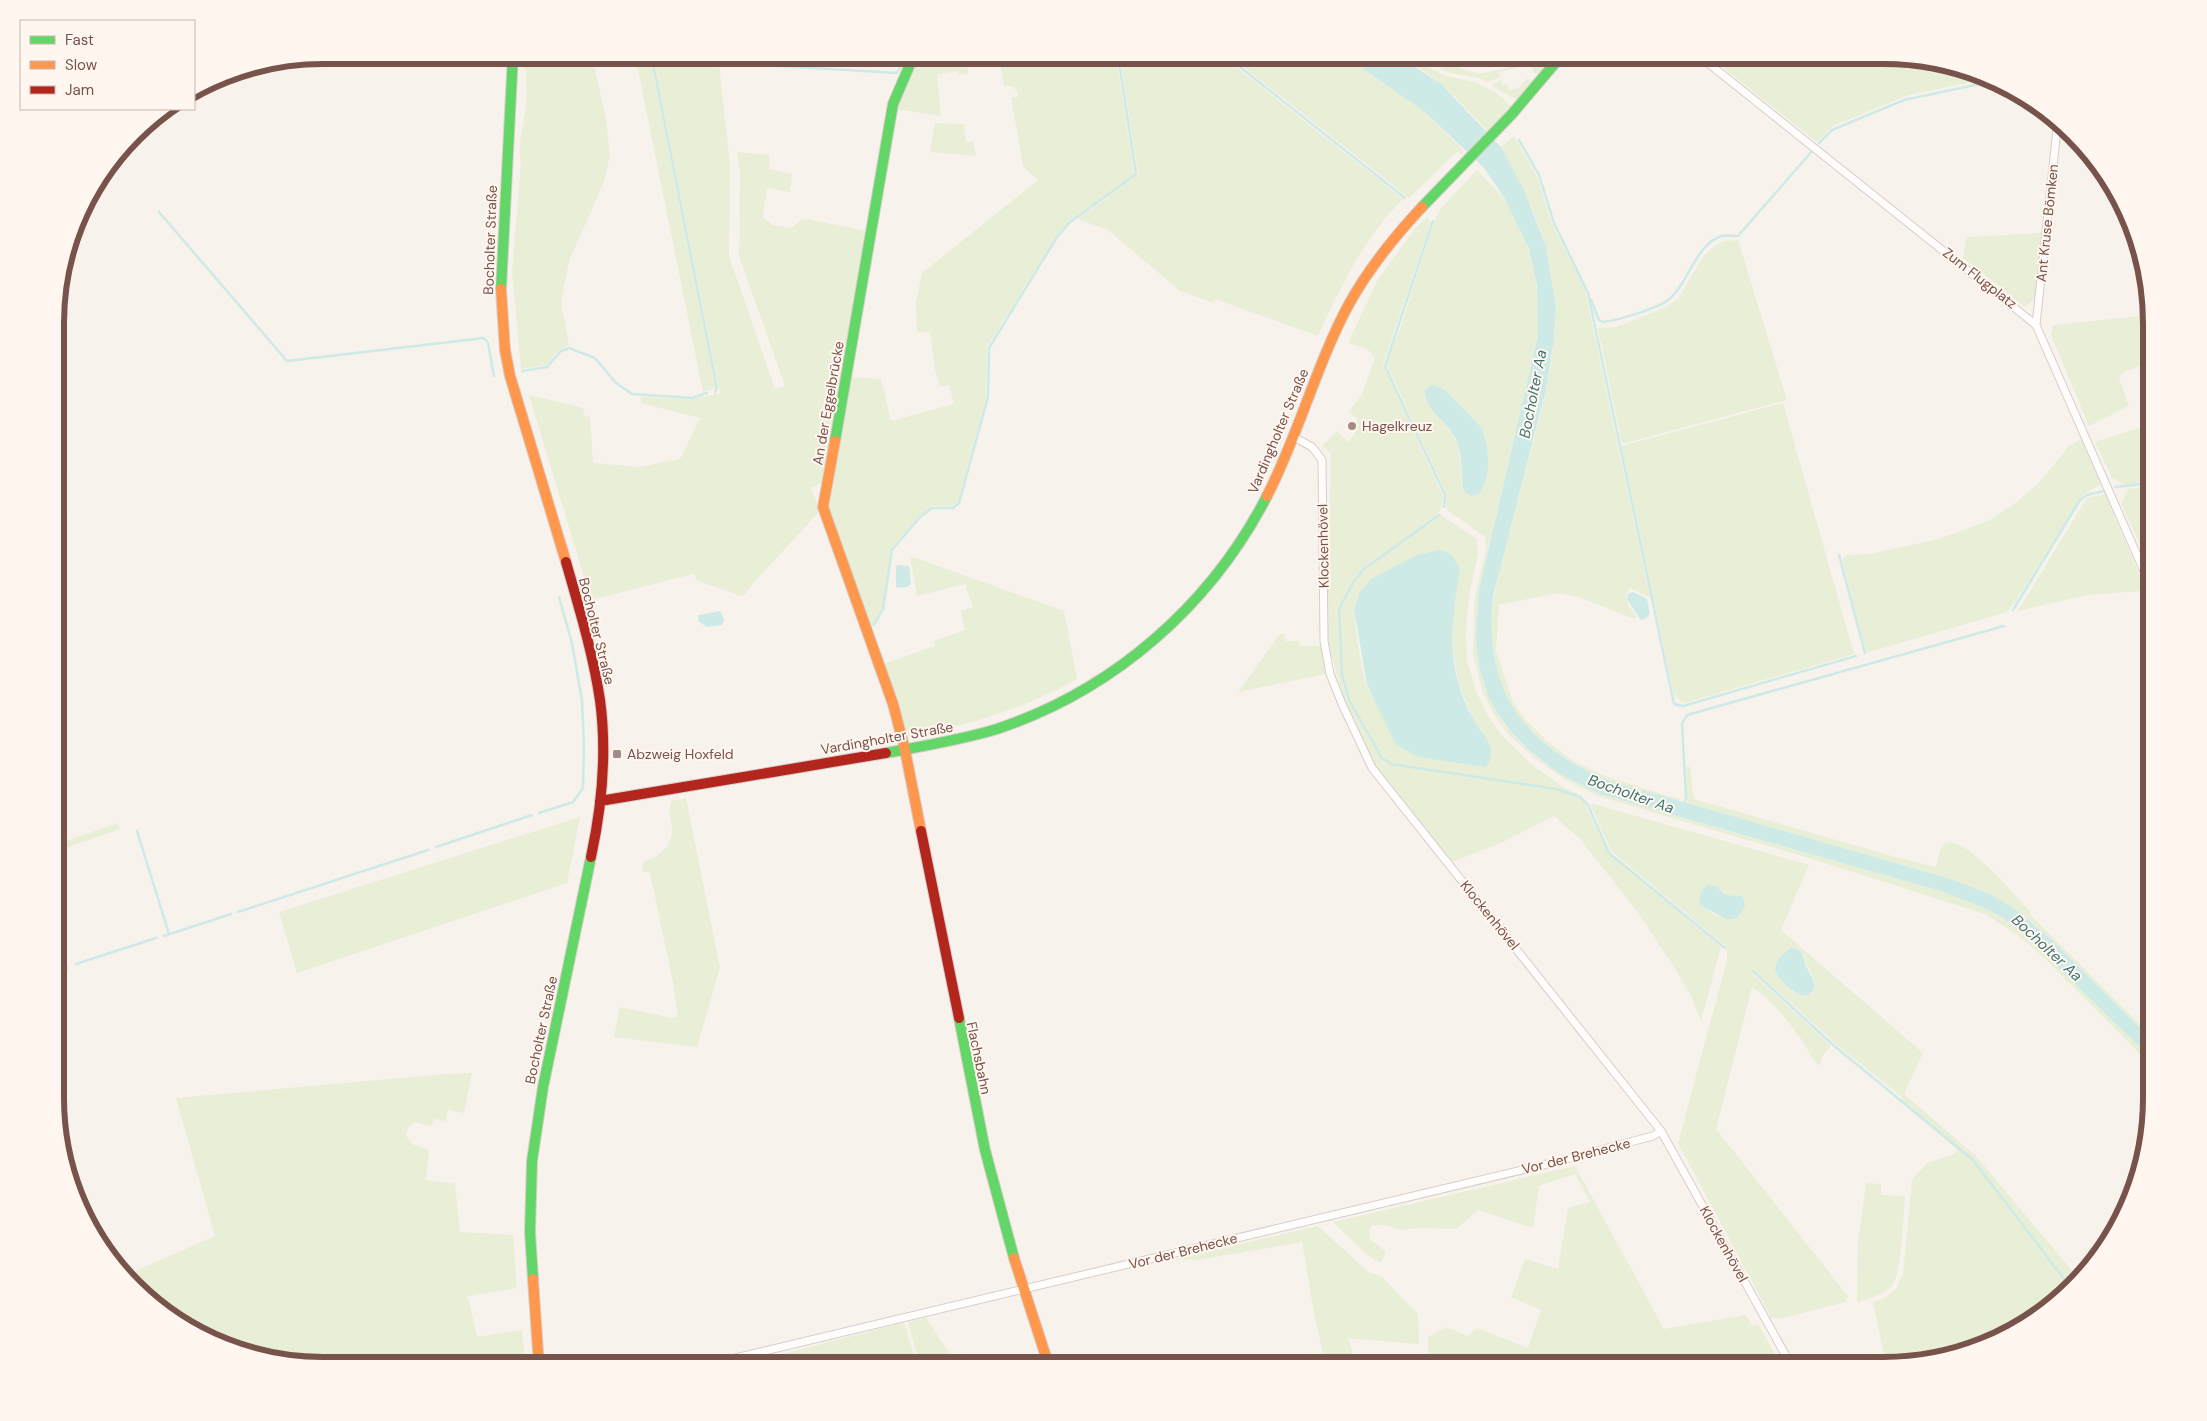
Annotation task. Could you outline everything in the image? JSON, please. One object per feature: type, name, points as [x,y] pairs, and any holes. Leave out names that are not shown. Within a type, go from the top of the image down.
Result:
[{"type":"street","name":"Bocholter Straße","points":[[512,64],[501,281],[505,350],[522,421],[588,637],[600,702],[603,753],[600,801],[586,887],[542,1087],[534,1146],[530,1232],[538,1357]]},
{"type":"street","name":"An der Eggelbrücke","points":[[904,750],[893,704],[823,507],[893,104],[910,64]]},
{"type":"street","name":"Vardingholter Straße","points":[[600,801],[941,744],[1012,724],[1051,706],[1111,673],[1162,634],[1195,602],[1232,556],[1272,490],[1294,438],[1322,361],[1358,287],[1400,228],[1494,134],[1555,64]]},
{"type":"street","name":"Zum Flugplatz","points":[[1709,64],[2036,325],[2143,567]]},
{"type":"street","name":"Ant Kruse Bömken","points":[[2036,325],[2057,130]]},
{"type":"street","name":"Klockenhövel","points":[[1294,438],[1312,447],[1322,460],[1324,641],[1330,674],[1372,768],[1661,1131],[1786,1357]]},
{"type":"street","name":"Flachsbahn","points":[[904,750],[985,1150],[1024,1290],[1046,1357]]},
{"type":"street","name":"Vor der Brehecke","points":[[740,1357],[1547,1164],[1652,1136],[1661,1131]]},
{"type":"green space","points":[[526,64],[594,64],[606,120],[610,155],[604,182],[569,261],[561,303],[569,345],[559,350],[546,365],[521,369],[512,272],[521,163],[520,141],[527,100]]},
{"type":"green space","points":[[637,64],[652,64],[716,388],[703,392]]},
{"type":"green space","points":[[654,64],[719,64],[730,166],[729,256],[775,389],[785,386],[739,256],[740,170],[737,152],[770,155],[769,169],[792,174],[790,192],[767,188],[763,217],[773,225],[792,228],[800,220],[806,219],[867,231],[823,483],[811,488],[820,511],[744,595],[741,596],[698,581],[693,574],[591,600],[529,395],[584,408],[583,415],[590,417],[593,463],[639,467],[680,459],[700,418],[641,403],[641,397],[692,399],[720,393]]},
{"type":"green space","points":[[914,64],[967,64],[968,74],[959,75],[958,71],[937,74],[941,116],[896,109],[905,83]]},
{"type":"green space","points":[[1000,64],[1117,64],[1134,174],[1068,222],[1056,236],[987,347],[986,398],[958,502],[952,506],[932,506],[919,516],[891,549],[882,608],[871,629],[829,508],[851,377],[881,379],[891,421],[954,404],[949,385],[940,387],[935,369],[930,332],[917,332],[916,303],[922,273],[1038,180],[1023,166],[1011,98],[1018,97],[1017,91],[1012,86],[1004,86]]},
{"type":"green space","points":[[1121,64],[1232,64],[1403,199],[1378,228],[1354,263],[1334,300],[1318,336],[1215,299],[1214,303],[1180,291],[1108,230],[1078,219],[1138,174]]},
{"type":"green space","points":[[1240,64],[1357,64],[1426,113],[1464,151],[1462,155],[1458,151],[1409,198]]},
{"type":"green space","points":[[1411,64],[1424,64],[1445,76],[1474,82],[1495,92],[1512,107],[1488,131],[1455,97],[1419,68]]},
{"type":"green space","points":[[1433,64],[1450,64],[1469,71],[1482,73],[1518,64],[1549,64],[1542,74],[1534,73],[1531,65],[1499,72],[1500,77],[1487,82],[1478,78],[1447,72]]},
{"type":"green space","points":[[1718,64],[1901,64],[1935,69],[1977,81],[1906,96],[1833,126],[1817,142]]},
{"type":"green space","points":[[1526,79],[1532,80],[1533,85],[1519,101],[1491,85],[1501,80],[1502,85],[1507,84],[1509,90],[1519,88]]},
{"type":"green space","points":[[935,123],[964,124],[966,142],[973,141],[976,156],[930,152]]},
{"type":"green space","points":[[1514,136],[1537,176],[1552,224],[1585,290],[1650,598],[1630,588],[1627,600],[1637,617],[1633,619],[1580,597],[1556,593],[1499,605],[1496,651],[1513,702],[1524,718],[1547,741],[1575,762],[1608,777],[1674,798],[1681,798],[1681,800],[1672,800],[1613,783],[1568,760],[1543,742],[1521,720],[1504,694],[1496,672],[1492,650],[1493,604],[1502,559],[1546,389],[1551,363],[1556,311],[1547,254],[1541,233],[1526,195],[1501,147]]},
{"type":"green space","points":[[1477,170],[1503,197],[1515,216],[1528,248],[1536,282],[1539,317],[1536,349],[1484,568],[1477,625],[1477,653],[1483,681],[1494,707],[1511,732],[1530,752],[1541,760],[1564,775],[1600,794],[1941,891],[2000,916],[2019,930],[2143,1050],[2143,1057],[2040,954],[2016,934],[1985,914],[1812,859],[1598,796],[1564,779],[1533,757],[1507,733],[1493,713],[1483,693],[1473,654],[1475,597],[1486,550],[1485,537],[1446,509],[1447,495],[1387,365],[1435,219],[1442,207]],"holes":[[[1446,391],[1481,427],[1488,452],[1488,470],[1479,494],[1462,483],[1458,444],[1427,403]]]},
{"type":"green space","points":[[1427,217],[1431,222],[1383,364],[1443,496],[1438,513],[1477,539],[1478,553],[1469,597],[1466,631],[1467,661],[1477,693],[1488,716],[1502,736],[1532,765],[1562,786],[1581,796],[1608,853],[1721,947],[1701,1021],[1692,998],[1639,914],[1581,840],[1554,816],[1503,842],[1452,862],[1374,764],[1344,699],[1327,640],[1331,453],[1322,446],[1337,431],[1348,442],[1356,432],[1357,418],[1349,412],[1362,394],[1375,359],[1368,350],[1348,343],[1377,281],[1413,231]],"holes":[[[1457,586],[1453,604],[1453,651],[1459,685],[1474,721],[1486,737],[1486,766],[1418,757],[1377,705],[1371,695],[1362,668],[1354,609]]]},
{"type":"green space","points":[[2042,233],[2035,299],[2025,307],[1963,258],[1966,237]]},
{"type":"green space","points":[[1738,240],[1787,400],[1622,444],[1598,328],[1616,327],[1664,308],[1678,299],[1703,257],[1712,248],[1723,241]]},
{"type":"green space","points":[[2143,316],[2143,365],[2122,373],[2119,378],[2129,406],[2089,426],[2051,335],[2053,325]]},
{"type":"green space","points":[[1783,403],[1854,654],[1684,703],[1674,695],[1621,446]]},
{"type":"green space","points":[[2143,427],[2143,482],[2126,485],[2112,478],[2095,442]]},
{"type":"green space","points":[[2081,439],[2101,484],[2088,492],[2078,502],[2007,612],[1866,653],[1842,559],[1847,555],[1870,554],[1939,539],[1988,521],[2013,505],[2038,484],[2069,446]]},
{"type":"green space","points":[[2143,487],[2143,551],[2121,503],[2128,489]]},
{"type":"green space","points":[[2105,494],[2143,583],[2143,590],[2087,595],[2018,611],[2087,498]]},
{"type":"green space","points":[[910,556],[1064,611],[1077,679],[1037,699],[996,715],[909,737],[883,664],[935,646],[934,641],[965,630],[961,611],[973,607],[965,584],[917,596]]},
{"type":"green space","points":[[1280,634],[1285,634],[1285,641],[1299,641],[1299,646],[1322,646],[1326,674],[1238,692]]},
{"type":"green space","points":[[1686,766],[1690,767],[1694,799],[1936,867],[1943,845],[1951,842],[1962,846],[1975,855],[2002,881],[2030,911],[2030,914],[2143,1027],[2143,1031],[2052,940],[2015,909],[1992,895],[1951,879],[1690,804],[1687,801]]},
{"type":"green space","points":[[686,798],[720,968],[697,1047],[614,1037],[620,1007],[672,1018],[678,1016],[673,982],[650,873],[642,871],[643,862],[657,856],[670,842],[672,836],[670,808],[672,801]]},
{"type":"green space","points":[[1590,803],[1809,865],[1781,930],[1923,1053],[1904,1094],[1977,1157],[2074,1274],[2055,1293],[2028,1314],[1984,1338],[1935,1352],[1901,1357],[1884,1357],[1873,1302],[1883,1299],[1896,1289],[1903,1274],[1912,1180],[1927,1163],[1952,1155],[1958,1150],[1901,1102],[1903,1098],[1836,1044],[1753,969],[1751,972],[1831,1046],[1823,1055],[1819,1066],[1785,1018],[1767,998],[1752,987],[1716,1129],[1848,1296],[1845,1302],[1779,1319],[1771,1317],[1678,1143],[1727,960],[1727,947],[1611,851]],"holes":[[[1717,887],[1725,895],[1743,896],[1745,901],[1732,920],[1715,915],[1701,906]],[[1803,953],[1815,982],[1811,994],[1794,993],[1787,984]]]},
{"type":"green space","points":[[580,817],[567,883],[297,973],[279,912]]},
{"type":"green space","points":[[118,823],[120,829],[64,849],[64,842]]},
{"type":"green space","points":[[472,1073],[464,1113],[448,1110],[446,1121],[434,1119],[432,1126],[415,1122],[408,1128],[406,1136],[412,1144],[429,1150],[426,1180],[455,1184],[460,1232],[513,1235],[517,1288],[468,1296],[477,1337],[522,1330],[525,1357],[306,1357],[272,1352],[239,1344],[193,1323],[165,1304],[132,1273],[215,1236],[176,1098]]},
{"type":"green space","points":[[1575,1166],[1664,1329],[1746,1315],[1752,1326],[1758,1324],[1777,1357],[1428,1357],[1428,1337],[1446,1327],[1468,1336],[1477,1328],[1528,1348],[1541,1310],[1511,1297],[1525,1259],[1558,1269],[1568,1208],[1590,1202],[1575,1174],[1539,1186],[1533,1228],[1478,1210],[1456,1229],[1421,1228],[1400,1230],[1386,1225],[1372,1225],[1369,1230],[1370,1239],[1386,1252],[1381,1263],[1367,1255],[1333,1222]]},
{"type":"green space","points":[[1866,1184],[1881,1184],[1881,1195],[1905,1196],[1902,1243],[1898,1269],[1892,1286],[1880,1294],[1857,1303],[1858,1243]]},
{"type":"green space","points":[[1318,1226],[1367,1271],[1382,1277],[1418,1314],[1419,1344],[1348,1338],[1354,1357],[1324,1357],[1314,1314],[1302,1242],[1198,1260],[1175,1259]]},
{"type":"green space","points":[[926,1318],[952,1357],[918,1357],[908,1322]]},
{"type":"green space","points":[[904,1323],[914,1357],[771,1357]]},
{"type":"water","name":"Bocholter Aa","points":[[1357,64],[1411,64],[1441,84],[1501,147],[1524,190],[1546,247],[1556,308],[1554,340],[1546,390],[1494,592],[1492,626],[1494,656],[1501,683],[1513,708],[1530,729],[1551,749],[1607,780],[1951,879],[1992,895],[2015,909],[2052,940],[2143,1031],[2143,1050],[2019,930],[2000,916],[1941,891],[1600,794],[1560,774],[1529,750],[1511,732],[1488,696],[1480,670],[1476,634],[1479,590],[1538,336],[1537,286],[1529,249],[1505,199],[1484,168],[1426,113]]},
{"type":"water","points":[[1432,384],[1446,391],[1481,427],[1488,452],[1488,470],[1479,494],[1471,496],[1464,491],[1458,444],[1450,430],[1429,405],[1426,398],[1425,390]]},
{"type":"water","points":[[1440,550],[1452,555],[1460,568],[1453,626],[1453,656],[1463,698],[1491,748],[1490,760],[1486,767],[1418,757],[1396,745],[1367,685],[1354,609],[1360,592],[1371,579],[1417,555]]},
{"type":"water","points":[[898,565],[909,566],[911,584],[907,587],[897,588],[896,586],[896,567]]},
{"type":"water","points":[[1633,592],[1647,599],[1650,614],[1645,619],[1641,620],[1627,599],[1628,594]]},
{"type":"water","points":[[720,611],[724,619],[722,625],[707,627],[699,622],[698,615]]},
{"type":"water","points":[[1709,885],[1717,887],[1725,895],[1743,896],[1745,906],[1737,918],[1728,920],[1701,906],[1700,894]]},
{"type":"water","points":[[1791,948],[1801,952],[1814,982],[1814,988],[1808,995],[1799,994],[1794,991],[1785,984],[1775,971],[1780,958]]},
{"type":"waterway","points":[[653,64],[717,388],[715,392]]},
{"type":"waterway","points":[[746,64],[897,73],[902,64]]},
{"type":"waterway","points":[[874,625],[883,609],[892,550],[920,517],[932,508],[953,508],[959,503],[988,397],[989,348],[1057,237],[1069,223],[1136,174],[1119,64]]},
{"type":"waterway","points":[[1236,64],[1405,198]]},
{"type":"waterway","points":[[1819,143],[1832,130],[1904,100],[1984,83]]},
{"type":"waterway","points":[[1519,140],[1539,175],[1554,223],[1588,293],[1674,704],[1683,706],[1856,656]]},
{"type":"waterway","points":[[1591,300],[1599,320],[1603,322],[1637,314],[1668,300],[1681,285],[1705,247],[1713,240],[1722,236],[1738,236],[1813,150]]},
{"type":"waterway","points":[[159,212],[287,361],[484,338],[488,343],[494,376]]},
{"type":"waterway","points":[[1433,221],[1385,366],[1445,495],[1444,507]]},
{"type":"waterway","points":[[522,371],[547,367],[561,351],[569,348],[595,358],[616,383],[632,394],[692,398],[707,393]]},
{"type":"waterway","points":[[2115,487],[2143,484]]},
{"type":"waterway","points":[[2013,610],[2080,500],[2087,495],[2104,491]]},
{"type":"waterway","points":[[1439,515],[1364,569],[1354,581],[1339,609],[1342,674],[1349,700],[1382,758],[1391,764],[1556,789],[1580,797],[1588,805],[1609,853],[1725,948]]},
{"type":"waterway","points":[[1839,555],[1865,653]]},
{"type":"waterway","points":[[539,813],[573,802],[583,788],[582,701],[572,643],[559,597]]},
{"type":"waterway","points":[[1684,805],[1686,798],[1682,724],[1687,715],[2004,626]]},
{"type":"waterway","points":[[436,847],[532,815]]},
{"type":"waterway","points":[[137,831],[169,934]]},
{"type":"waterway","points":[[238,912],[428,850]]},
{"type":"waterway","points":[[164,936],[231,914]]},
{"type":"waterway","points":[[76,964],[156,938]]},
{"type":"waterway","points":[[1753,971],[1832,1044],[1973,1160],[2066,1282]]},
{"type":"traffic: fast","points":[[501,289],[513,64]]},
{"type":"traffic: fast","points":[[835,441],[893,104],[910,64]]},
{"type":"traffic: fast","points":[[1422,207],[1512,114],[1554,64]]},
{"type":"traffic: fast","points":[[886,753],[956,740],[997,729],[1040,712],[1081,691],[1119,667],[1155,639],[1188,607],[1218,573],[1244,536],[1267,496]]},
{"type":"traffic: fast","points":[[533,1279],[530,1232],[532,1161],[543,1087],[591,857]]},
{"type":"traffic: fast","points":[[959,1018],[985,1150],[1014,1258]]},
{"type":"traffic: slow","points":[[1267,496],[1289,448],[1337,327],[1349,304],[1382,253],[1422,207]]},
{"type":"traffic: slow","points":[[501,289],[505,350],[510,376],[566,562]]},
{"type":"traffic: slow","points":[[835,441],[823,507],[893,704],[905,750],[921,831]]},
{"type":"traffic: slow","points":[[1014,1258],[1046,1357]]},
{"type":"traffic: slow","points":[[533,1279],[538,1357]]},
{"type":"traffic: jam","points":[[566,562],[594,665],[602,720],[601,799],[591,857]]},
{"type":"traffic: jam","points":[[600,801],[886,753]]},
{"type":"traffic: jam","points":[[921,831],[959,1018]]},
{"type":"place","name":"Hagelkreuz","points":[[1352,426]]},
{"type":"place","name":"Abzweig Hoxfeld","points":[[617,754]]}]
